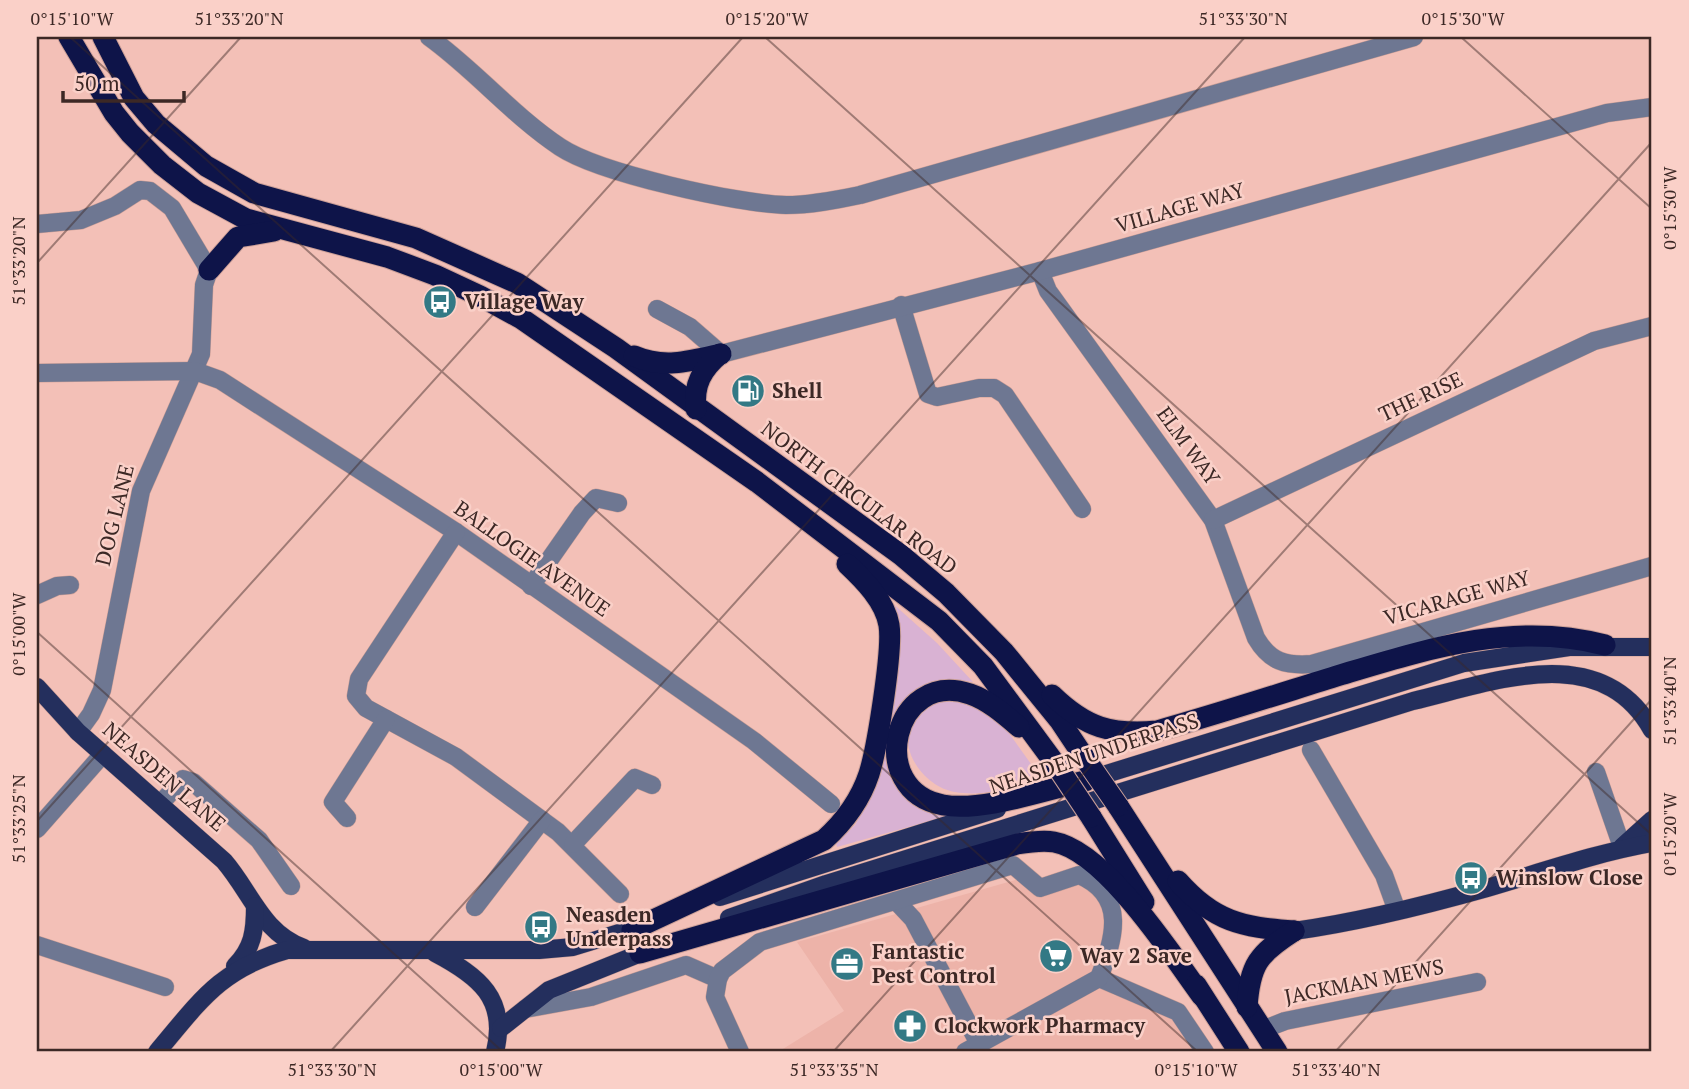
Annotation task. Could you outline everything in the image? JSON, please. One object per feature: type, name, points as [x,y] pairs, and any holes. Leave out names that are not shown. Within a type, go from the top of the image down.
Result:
[{"type":"highway","name":"NORTH CIRCULAR ROAD","points":[[104,37],[134,98],[184,150],[214,171],[254,193],[280,202],[389,229],[488,268],[546,300],[901,555],[978,623],[1032,685],[1137,834],[1277,1052]]},
{"type":"highway","points":[[71,41],[114,113],[162,165],[219,205],[279,230],[387,257],[480,296],[522,319],[757,482],[939,621],[983,666],[1053,760],[1239,1052]]},
{"type":"highway","points":[[209,270],[238,237],[279,230]]},
{"type":"highway","points":[[616,348],[650,363],[680,363],[721,354]]},
{"type":"highway","points":[[696,409],[694,394],[699,379],[707,365],[721,354]]},
{"type":"highway","points":[[632,930],[824,840],[843,822],[869,774],[890,648],[889,623],[879,600],[862,577],[757,482]]},
{"type":"highway","points":[[978,623],[1074,714],[1111,732],[1132,733],[1170,727],[1386,661],[1485,638],[1552,634],[1605,645]]},
{"type":"highway","points":[[1053,760],[988,704],[956,691],[940,692],[912,707],[898,730],[896,745],[903,776],[918,793],[940,805],[980,804],[1085,781]]},
{"type":"highway","points":[[1137,834],[1185,890],[1212,913],[1239,925],[1294,931]]},
{"type":"highway","points":[[640,953],[1017,844],[1054,842],[1081,854],[1111,880],[1148,922],[1202,996]]},
{"type":"highway","points":[[1247,1007],[1249,985],[1256,961],[1272,945],[1294,931]]},
{"type":"main road","name":"NEASDEN UNDERPASS","points":[[219,982],[252,960],[287,950],[432,951],[573,947],[632,930],[808,868],[1430,672],[1536,650],[1605,645],[1652,648]]},
{"type":"main road","name":"NEASDEN UNDERPASS","points":[[501,1028],[563,983],[826,884],[1413,701],[1543,675],[1589,677],[1622,693],[1643,715],[1652,730]]},
{"type":"main road","name":"NEASDEN LANE","points":[[37,687],[78,732],[223,860],[240,879],[268,927],[286,941],[309,950]]},
{"type":"main road","points":[[1622,847],[1652,820]]},
{"type":"main road","points":[[1294,931],[1356,922],[1622,847],[1652,842]]},
{"type":"main road","points":[[157,1052],[248,953],[255,930],[255,906]]},
{"type":"main road","points":[[432,951],[480,982],[491,997],[501,1028],[495,1052]]},
{"type":"main road","points":[[175,1052],[177,1028]]},
{"type":"street","points":[[429,37],[461,60],[521,116],[579,158],[754,203],[788,205],[860,195],[1414,37]]},
{"type":"street","name":"VILLAGE WAY","points":[[721,354],[1040,271],[1607,113],[1652,107]]},
{"type":"street","points":[[37,224],[68,223],[90,217],[140,190],[150,191],[172,208],[209,270]]},
{"type":"street","name":"DOG LANE","points":[[78,732],[102,690],[141,491],[195,371],[203,340],[204,285],[209,270]]},
{"type":"street","name":"ELM WAY","points":[[1040,271],[1048,291],[1213,520],[1256,638],[1264,652],[1274,660]]},
{"type":"street","points":[[901,305],[928,394],[937,397],[994,388],[1005,395],[1082,509]]},
{"type":"street","points":[[657,309],[690,327],[721,354]]},
{"type":"street","name":"THE RISE","points":[[1213,520],[1594,341],[1652,326]]},
{"type":"street","points":[[37,373],[195,371]]},
{"type":"street","name":"BALLOGIE AVENUE","points":[[195,371],[220,380],[287,421],[456,532],[754,741],[831,804]]},
{"type":"street","points":[[531,586],[582,513],[596,498],[618,503]]},
{"type":"street","points":[[456,532],[359,678],[356,696],[366,708],[456,757],[542,820],[573,845],[620,894]]},
{"type":"street","name":"VICARAGE WAY","points":[[1274,660],[1293,666],[1312,664],[1652,566]]},
{"type":"street","points":[[37,595],[57,586],[70,585]]},
{"type":"street","points":[[347,818],[333,802],[386,719]]},
{"type":"street","points":[[1311,750],[1384,875],[1397,911]]},
{"type":"street","points":[[37,829],[103,754]]},
{"type":"street","points":[[1596,772],[1622,847]]},
{"type":"street","points":[[573,845],[635,778],[652,785]]},
{"type":"street","points":[[160,804],[183,779],[193,782],[258,840],[291,886]]},
{"type":"street","points":[[475,906],[542,820]]},
{"type":"street","points":[[735,1051],[715,997],[718,979],[722,971],[760,942],[1013,865],[1040,888],[1079,875],[1092,881],[1114,909],[1115,917],[1109,952],[1099,978],[972,1048],[913,919],[896,901]]},
{"type":"street","points":[[37,945],[165,986]]},
{"type":"street","points":[[525,1009],[591,997],[686,965],[718,979]]},
{"type":"street","points":[[1099,978],[1178,1013],[1205,1052]]},
{"type":"street","name":"JACKMAN MEWS","points":[[1262,1030],[1285,1021],[1478,982]]},
{"type":"shaded area","points":[[891,602],[937,643],[973,682],[941,681],[917,691],[897,711],[886,738],[888,766],[897,783],[916,803],[944,817],[837,847],[836,843],[855,825],[865,807]]},
{"type":"shaded area","points":[[936,701],[973,702],[1006,729],[1041,778],[1009,788],[976,793],[955,792],[932,782],[914,762],[908,738],[911,725],[918,714]]},
{"type":"shaded area","points":[[1022,878],[1089,880],[1112,912],[1098,963],[1113,995],[1178,1013],[1199,1052],[778,1052],[844,1011],[797,942]]},
{"type":"place","name":"Village Way","points":[[440,302]]},
{"type":"place","name":"Shell","points":[[748,391]]},
{"type":"place","name":"Winslow Close","points":[[1471,878]]},
{"type":"place","name":"Neasden Underpass","points":[[541,927]]},
{"type":"place","name":"Way 2 Save","points":[[1056,956]]},
{"type":"place","name":"Fantastic Pest Control","points":[[847,964]]},
{"type":"place","name":"Clockwork Pharmacy","points":[[910,1026]]}]
